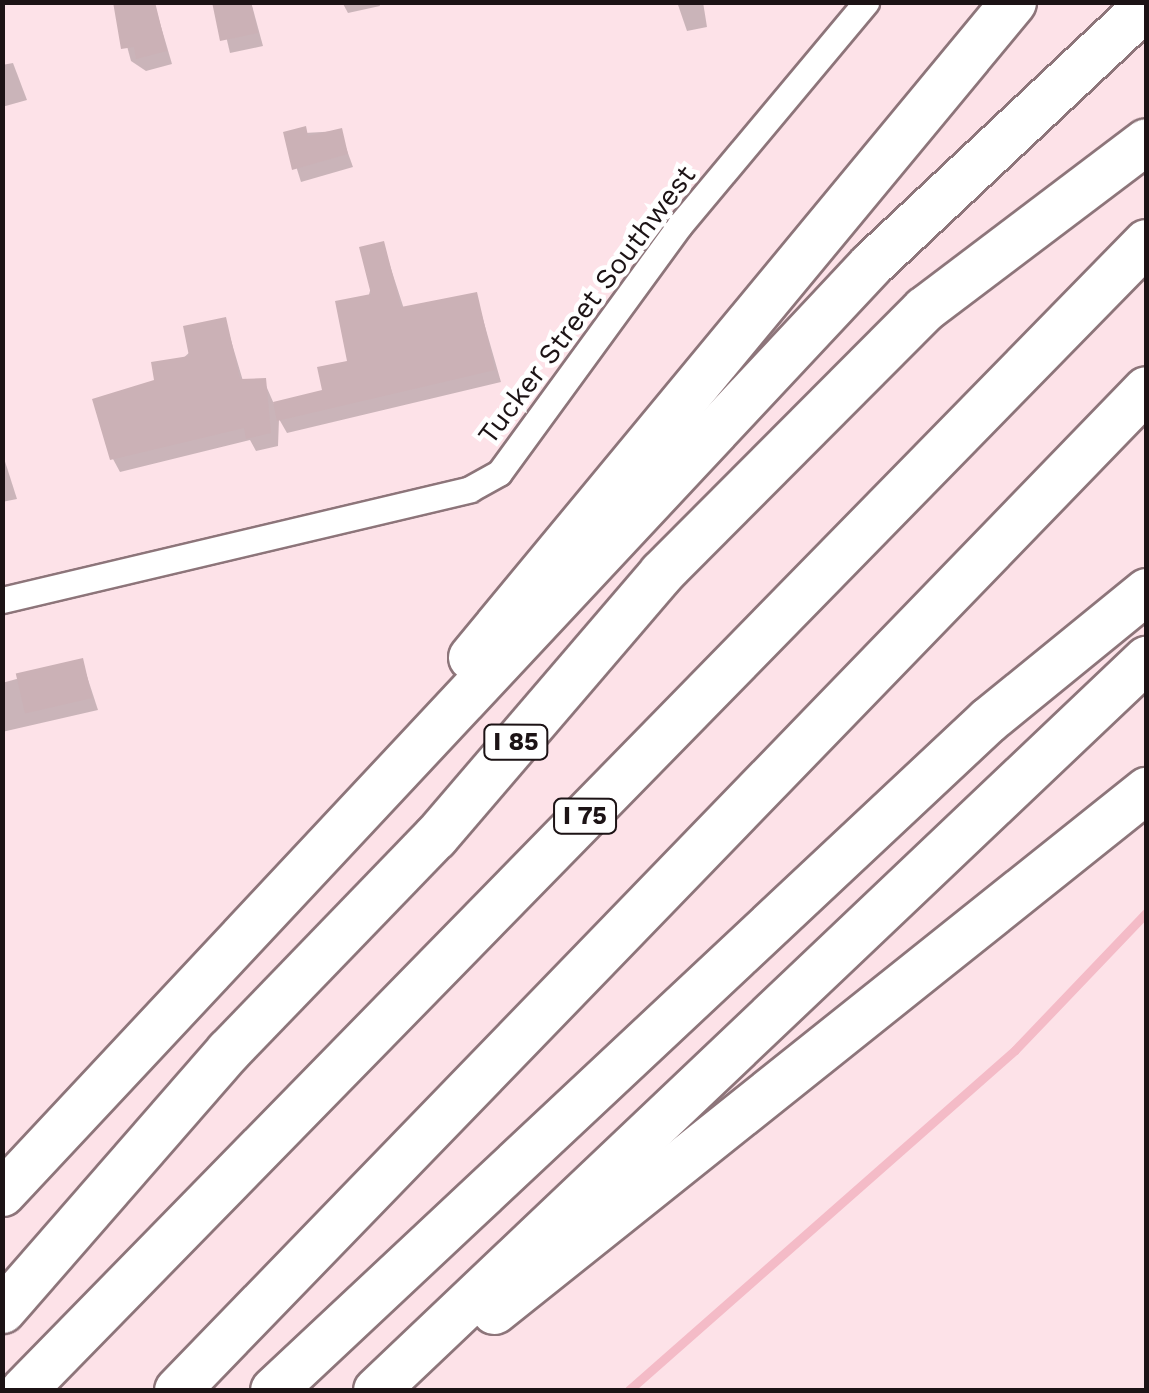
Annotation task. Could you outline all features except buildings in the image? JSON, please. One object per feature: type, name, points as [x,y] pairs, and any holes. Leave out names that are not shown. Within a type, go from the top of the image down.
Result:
[{"type":"highway","points":[[330,834],[1013,2]]},
{"type":"highway","points":[[2,1193],[330,834],[486,680],[871,264],[1146,6]]},
{"type":"highway","name":"I 85","points":[[2,1310],[228,1050],[434,837],[661,572],[924,309],[1057,201],[1146,141]]},
{"type":"highway","name":"I 75","points":[[23,1390],[1146,242]]},
{"type":"highway","points":[[178,1390],[929,618],[1146,389]]},
{"type":"highway","points":[[929,618],[1146,434]]},
{"type":"highway","points":[[273,1390],[988,720],[1146,592]]},
{"type":"highway","points":[[376,1390],[1146,658]]},
{"type":"highway","points":[[395,1390],[1146,790]]},
{"type":"street","name":"Tucker Street Southwest","points":[[2,600],[470,489],[499,473],[680,226],[866,2]]},
{"type":"waterway","points":[[629,1390],[1015,1050],[1146,913]]}]
